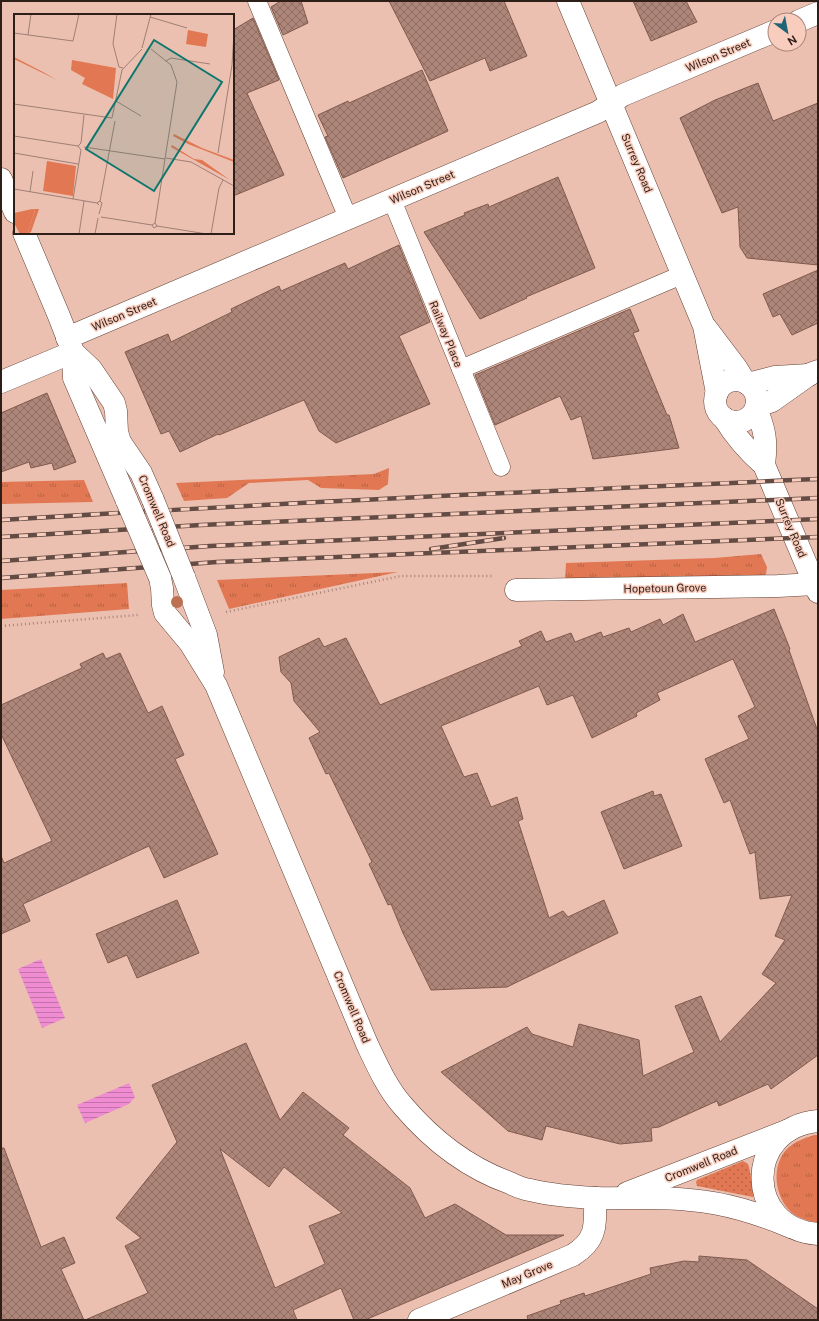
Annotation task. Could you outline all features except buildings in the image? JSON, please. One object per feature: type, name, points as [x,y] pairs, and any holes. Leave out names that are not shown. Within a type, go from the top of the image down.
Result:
[{"type":"street","name":"Surrey Road","points":[[568,1],[684,274],[704,326],[717,393]]},
{"type":"street","points":[[807,18],[818,13]]},
{"type":"street","name":"Wilson Street","points":[[1,382],[70,345],[348,218],[598,112],[623,95],[767,34]]},
{"type":"street","points":[[1,179],[14,210]]},
{"type":"street","name":"Cromwell Road","points":[[24,234],[70,345],[91,369],[114,403],[111,443],[127,501],[160,578],[165,613],[190,643],[216,684],[367,1044],[383,1077],[403,1106],[428,1132],[459,1158],[491,1176],[528,1190],[604,1198],[665,1198],[708,1202],[758,1213],[803,1230]]},
{"type":"street","name":"Surrey Road","points":[[704,326],[726,353],[746,383]]},
{"type":"street","points":[[746,383],[756,394],[756,407],[752,415],[746,420],[731,422],[724,418],[716,407],[715,400],[717,393],[725,383],[731,381],[746,383],[814,373]]},
{"type":"street","points":[[756,407],[772,401],[814,373]]},
{"type":"street","name":"Surrey Road","points":[[756,407],[761,420],[766,444],[764,464]]},
{"type":"street","name":"Surrey Road","points":[[724,418],[748,450],[764,464],[816,588]]},
{"type":"street","name":"Cromwell Road","points":[[111,443],[141,473],[153,500],[206,635],[216,684]]},
{"type":"street","name":"Hopetoun Grove","points":[[516,590],[778,586],[816,588]]},
{"type":"street","points":[[792,1128],[818,1111]]},
{"type":"street","name":"Cromwell Road","points":[[604,1198],[681,1173],[792,1128],[808,1122],[818,1121]]},
{"type":"street","name":"Cromwell Road","points":[[792,1128],[772,1146],[766,1156],[762,1179],[764,1191],[767,1202],[782,1220],[803,1230],[818,1241]]},
{"type":"street","name":"May Grove","points":[[419,1320],[573,1255],[590,1242],[604,1198]]},
{"type":"lane","points":[[256,1],[348,218]]},
{"type":"lane","name":"Railway Place","points":[[392,200],[501,467]]},
{"type":"lane","points":[[461,369],[684,274]]},
{"type":"path","points":[[226,612],[401,576],[491,576],[499,579],[516,590]]},
{"type":"path","points":[[1,626],[141,615]]},
{"type":"green space","points":[[389,468],[388,484],[379,490],[321,488],[308,480],[249,483],[227,498],[184,501],[176,483],[374,474]]},
{"type":"green space","points":[[84,480],[93,502],[1,504],[1,482]]},
{"type":"green space","points":[[761,554],[767,567],[766,574],[764,576],[565,580],[566,563],[714,558]]},
{"type":"green space","points":[[398,572],[229,609],[217,580]]},
{"type":"green space","points":[[127,583],[129,609],[1,619],[1,590]]},
{"type":"green space","points":[[814,1135],[818,1135],[818,1223],[808,1221],[792,1213],[781,1198],[777,1180],[779,1162],[783,1154],[795,1143]]},
{"type":"green space","points":[[743,1161],[748,1164],[749,1167],[754,1192],[753,1197],[697,1186],[697,1180]]},
{"type":"shaded area","points":[[41,959],[65,1018],[42,1028],[18,969]]},
{"type":"shaded area","points":[[129,1083],[135,1097],[129,1104],[85,1123],[77,1105]]},
{"type":"railway","points":[[1,520],[307,503],[818,479]]},
{"type":"railway","points":[[1,537],[201,525],[818,498]]},
{"type":"railway","points":[[1,561],[210,546],[818,519]]},
{"type":"railway","points":[[1,578],[217,562],[818,537]]},
{"type":"railway","points":[[431,549],[504,538]]}]
